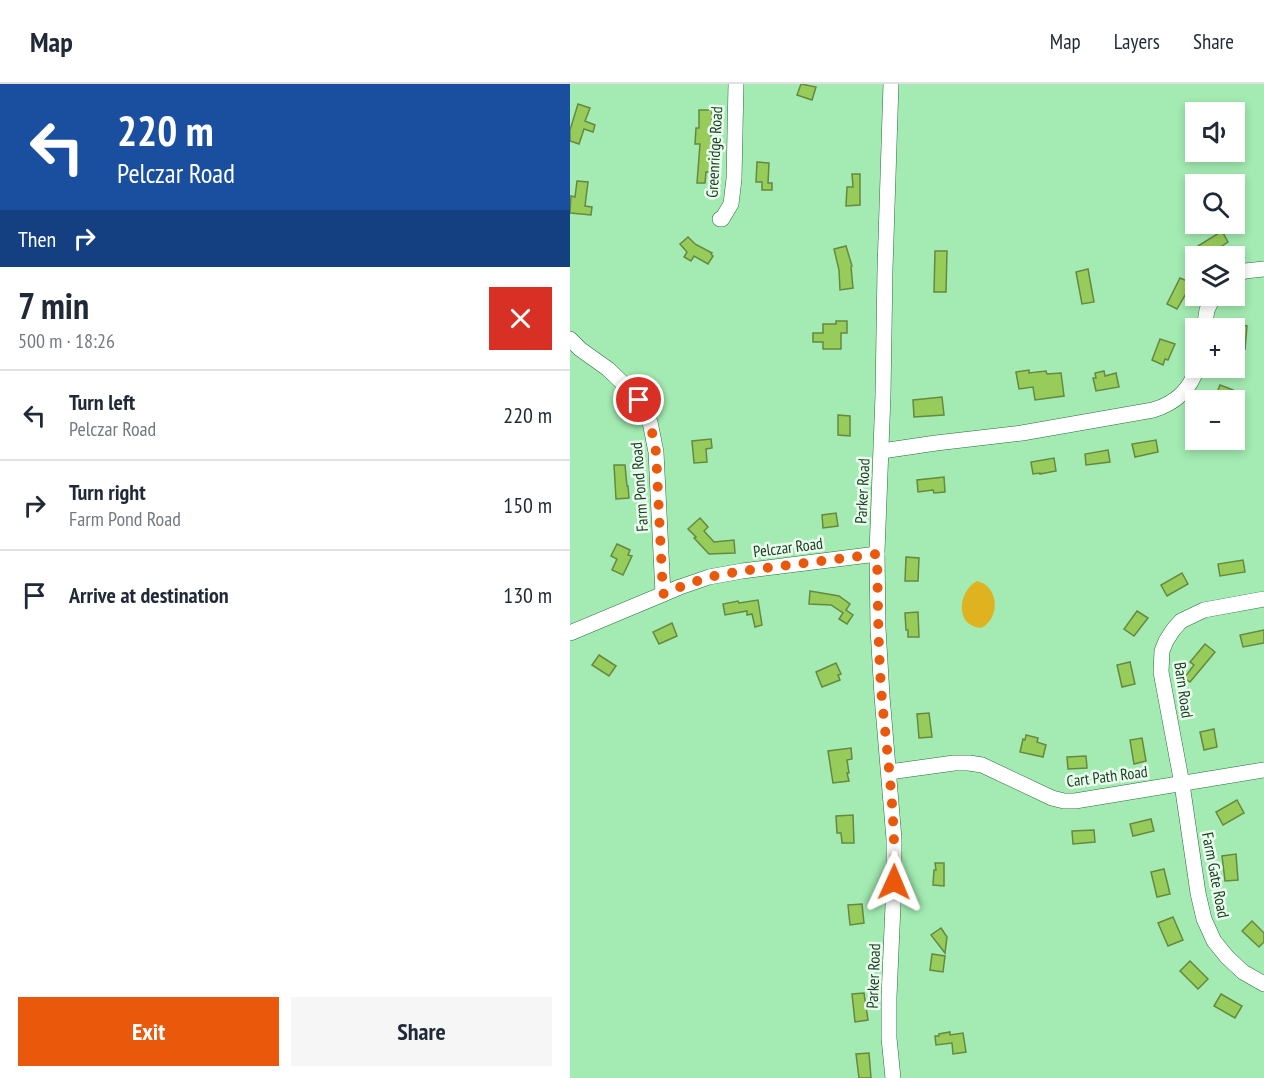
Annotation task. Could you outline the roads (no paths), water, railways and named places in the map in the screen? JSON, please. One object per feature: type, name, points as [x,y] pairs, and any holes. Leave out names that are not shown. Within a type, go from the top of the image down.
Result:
[{"type":"street","name":"Greenridge Road","points":[[720,219],[731,204],[733,188],[736,84]]},
{"type":"street","name":"Parker Road","points":[[891,84],[882,451],[877,554],[882,696],[895,851],[889,997],[889,1038],[893,1078]]},
{"type":"street","points":[[1245,271],[1264,268]]},
{"type":"street","name":"Farm Pond Road","points":[[570,339],[608,369],[631,391],[639,400],[650,422],[656,452],[663,594]]},
{"type":"street","points":[[882,451],[1030,432],[1153,410],[1178,398],[1193,378]]},
{"type":"street","name":"Pelczar Road","points":[[570,633],[709,577],[877,554]]},
{"type":"street","name":"Barn Road","points":[[1182,784],[1161,672],[1162,651],[1166,641],[1173,630],[1192,615],[1217,607],[1264,599]]},
{"type":"street","name":"Cart Path Road","points":[[889,772],[954,763],[982,765],[1052,798],[1064,801],[1086,800],[1264,770]]},
{"type":"street","name":"Farm Gate Road","points":[[1182,784],[1204,919],[1220,949],[1234,965],[1264,984]]}]
